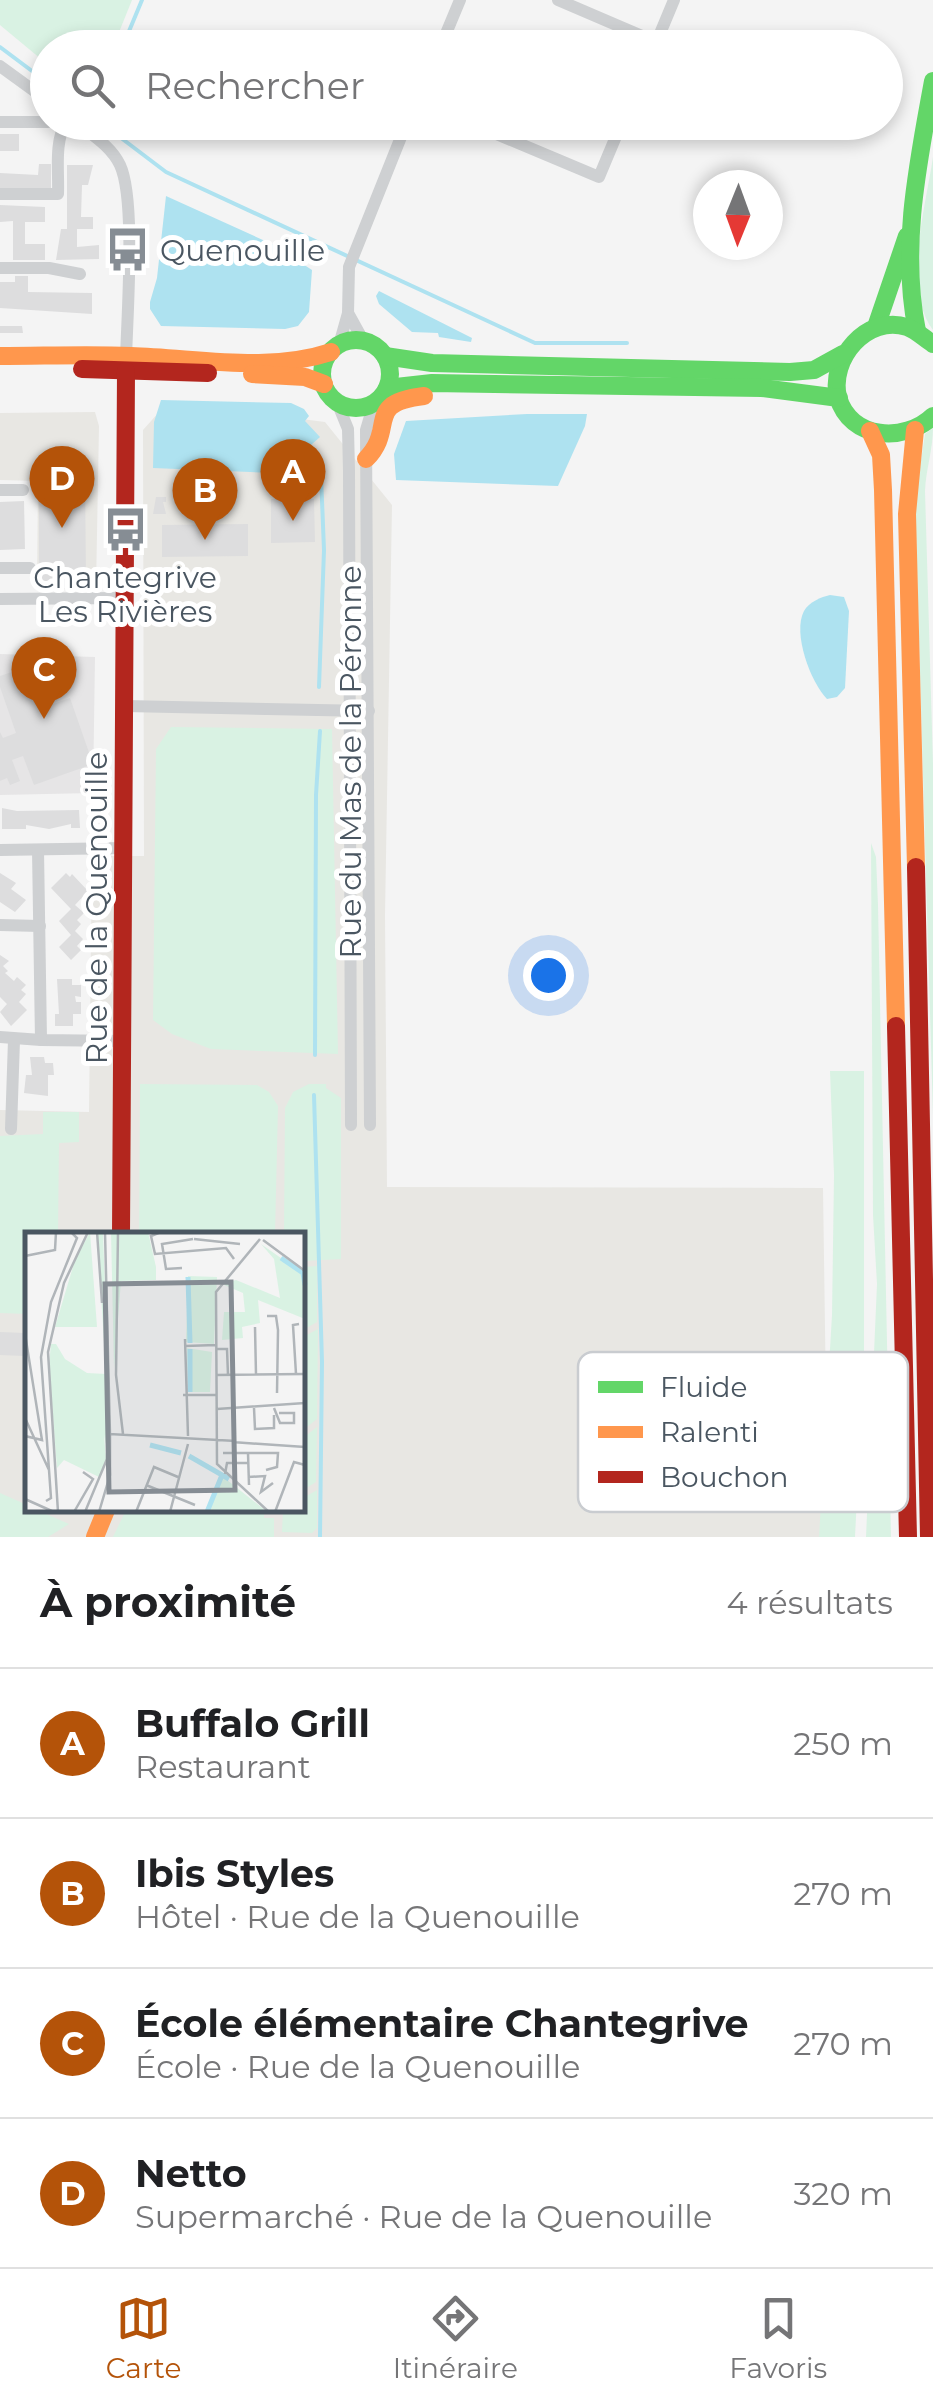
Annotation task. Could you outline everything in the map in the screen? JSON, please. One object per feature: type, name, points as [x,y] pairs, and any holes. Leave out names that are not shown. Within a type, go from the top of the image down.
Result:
[{"type":"main road","points":[[917,330],[911,302],[913,220],[933,81]]},
{"type":"main road","points":[[876,327],[913,220]]},
{"type":"main road","points":[[933,344],[917,330],[904,326],[876,327],[851,342],[843,354],[836,384],[839,398],[857,423],[870,431],[900,435],[915,430],[933,416]]},
{"type":"main road","points":[[0,357],[74,369],[126,363],[304,361],[348,341],[364,342],[384,356],[432,363],[790,372],[814,370],[843,354]]},
{"type":"main road","points":[[324,384],[324,367],[335,348]]},
{"type":"main road","points":[[381,396],[390,375],[384,356]]},
{"type":"main road","points":[[126,363],[305,377],[324,384],[337,402],[356,408],[417,384],[762,388],[839,398]]},
{"type":"main road","name":"Rue de la Quenouille","points":[[121,1232],[126,363]]},
{"type":"main road","points":[[366,459],[377,448],[380,421],[391,404],[420,396],[487,396],[513,384]]},
{"type":"main road","points":[[915,430],[904,514],[910,566],[929,1537]]},
{"type":"main road","points":[[870,431],[881,455],[883,490],[904,1352]]},
{"type":"main road","points":[[95,1537],[105,1512]]},
{"type":"main road","points":[[907,1512],[908,1537]]},
{"type":"street","points":[[448,30],[460,0]]},
{"type":"street","points":[[558,0],[623,30]]},
{"type":"street","points":[[661,30],[674,0]]},
{"type":"street","points":[[0,66],[30,88]]},
{"type":"street","points":[[0,122],[30,123]]},
{"type":"street","points":[[0,194],[58,194],[57,140]]},
{"type":"street","name":"Rue de la Quenouille","points":[[99,140],[125,177],[128,192],[126,363]]},
{"type":"street","points":[[335,348],[348,313],[348,280],[357,243],[400,140]]},
{"type":"street","points":[[511,140],[599,177],[614,140]]},
{"type":"street","points":[[0,268],[49,268],[80,274]]},
{"type":"street","points":[[348,313],[364,342]]},
{"type":"street","name":"Rue du Mas de la Péronne","points":[[370,1125],[366,459],[367,422],[381,396]]},
{"type":"street","name":"Rue du Mas de la Péronne","points":[[337,402],[348,429],[351,1125]]},
{"type":"street","points":[[0,490],[23,490]]},
{"type":"street","points":[[0,568],[30,568]]},
{"type":"street","points":[[0,599],[126,598]]},
{"type":"street","points":[[125,706],[370,710]]},
{"type":"street","points":[[0,850],[124,848]]},
{"type":"street","points":[[38,850],[41,1040]]},
{"type":"street","points":[[0,924],[40,926]]},
{"type":"street","points":[[10,1129],[7,1038],[122,1041]]},
{"type":"shaded area","points":[[168,402],[325,422],[392,505],[385,915],[387,1187],[823,1188],[825,1352],[578,1352],[578,1512],[828,1512],[828,1537],[0,1537],[0,1110],[89,1112],[92,856],[144,856],[143,430]]},
{"type":"shaded area","points":[[95,412],[99,426],[96,588],[37,591],[38,481],[0,480],[0,413]]},
{"type":"shaded area","points":[[0,654],[95,657],[93,793],[0,795]]},
{"type":"green space","points":[[0,0],[132,0],[120,30],[30,30],[30,50],[0,25]]},
{"type":"green space","points":[[933,157],[933,330],[924,313],[918,270]]},
{"type":"green space","points":[[933,428],[925,491],[933,764],[933,1115],[915,501],[925,434]]},
{"type":"green space","points":[[171,727],[332,729],[338,1054],[211,1049],[172,1034],[153,1020],[156,749]]},
{"type":"green space","points":[[871,843],[876,857],[878,905],[887,1352],[874,1352],[877,1284],[873,1215]]},
{"type":"green space","points":[[830,1071],[864,1071],[864,1352],[830,1352],[834,1175]]},
{"type":"green space","points":[[140,1084],[257,1085],[269,1092],[278,1106],[275,1232],[139,1232]]},
{"type":"green space","points":[[309,1084],[326,1084],[341,1098],[341,1259],[305,1261],[305,1232],[284,1232],[285,1108],[293,1092]]},
{"type":"green space","points":[[43,1112],[79,1112],[79,1142],[59,1143],[58,1232],[25,1232],[25,1314],[0,1313],[0,1136],[43,1134]]},
{"type":"green space","points":[[317,1266],[317,1322],[305,1329],[305,1267]]},
{"type":"green space","points":[[318,1329],[317,1419],[305,1428],[305,1336]]},
{"type":"green space","points":[[317,1427],[316,1482],[305,1489],[305,1436]]},
{"type":"green space","points":[[317,1490],[317,1528],[312,1533],[282,1532],[283,1512],[305,1512],[305,1497]]},
{"type":"green space","points":[[0,1493],[25,1504],[25,1512],[42,1512],[69,1524],[48,1537],[0,1537]]},
{"type":"green space","points":[[125,1512],[264,1512],[264,1518],[274,1518],[274,1537],[113,1537]]},
{"type":"green space","points":[[820,1512],[856,1512],[855,1537],[819,1537]]},
{"type":"green space","points":[[867,1512],[890,1512],[891,1537],[866,1537]]},
{"type":"water","points":[[166,196],[274,245],[312,270],[309,312],[298,326],[161,326],[150,302],[157,278]]},
{"type":"water","points":[[379,291],[472,338],[471,342],[439,337],[438,333],[412,332],[379,304]]},
{"type":"water","points":[[161,400],[291,403],[304,409],[309,416],[305,421],[320,437],[302,453],[296,474],[153,468],[154,422]]},
{"type":"water","points":[[587,414],[558,486],[396,480],[394,454],[406,421]]},
{"type":"water","points":[[830,595],[844,597],[849,611],[845,688],[837,697],[827,699],[810,670],[800,632],[806,608]]},
{"type":"building","points":[[0,134],[19,134],[19,151],[0,151]]},
{"type":"building","points":[[39,164],[51,164],[51,189],[0,189],[0,173],[38,175]]},
{"type":"building","points":[[67,165],[93,165],[88,185],[82,185],[81,217],[93,217],[93,229],[77,229],[77,247],[99,245],[99,259],[56,260],[61,229],[67,229]]},
{"type":"building","points":[[0,205],[45,207],[45,222],[25,222],[25,244],[45,244],[45,260],[13,260],[13,221],[0,222]]},
{"type":"building","points":[[15,276],[28,276],[28,292],[92,293],[92,314],[0,308],[0,282],[15,282]]},
{"type":"building","points":[[0,326],[22,326],[23,333],[0,333]]},
{"type":"building","points":[[39,473],[85,473],[86,582],[69,582],[69,589],[39,589]]},
{"type":"building","points":[[282,489],[299,489],[299,499],[314,499],[315,542],[271,543],[271,499],[283,499]]},
{"type":"building","points":[[156,497],[166,497],[166,514],[153,514]]},
{"type":"building","points":[[24,501],[25,549],[0,550],[0,502]]},
{"type":"building","points":[[248,524],[248,556],[162,557],[162,525]]},
{"type":"building","points":[[27,667],[42,708],[70,698],[93,764],[34,785],[23,756],[12,760],[20,781],[10,785],[7,778],[0,781],[0,732],[3,738],[16,733],[0,676]]},
{"type":"building","points":[[2,808],[79,810],[80,828],[71,828],[71,824],[49,829],[26,825],[26,829],[2,829]]},
{"type":"building","points":[[0,873],[16,883],[11,889],[26,900],[15,912],[0,902]]},
{"type":"building","points":[[66,873],[70,877],[72,874],[88,891],[75,905],[84,913],[77,920],[81,924],[75,931],[83,939],[77,946],[81,950],[71,960],[59,947],[71,935],[59,921],[71,909],[51,888]]},
{"type":"building","points":[[0,955],[9,961],[3,966],[8,971],[5,973],[26,985],[21,990],[26,994],[19,1002],[27,1010],[11,1026],[0,1012],[7,1004],[0,997]]},
{"type":"building","points":[[57,979],[72,979],[72,985],[81,985],[81,997],[75,996],[76,1002],[81,1002],[81,1014],[73,1014],[73,1026],[55,1026],[55,1014],[59,1014]]},
{"type":"building","points":[[30,1057],[44,1057],[45,1063],[53,1063],[54,1075],[48,1075],[48,1096],[24,1093],[26,1075],[32,1075]]},
{"type":"building","points":[[0,1332],[25,1333],[24,1356],[0,1355]]},
{"type":"waterway","points":[[130,30],[142,0]]},
{"type":"waterway","points":[[0,47],[30,70]]},
{"type":"waterway","points":[[124,140],[166,172],[535,343],[627,343]]},
{"type":"waterway","points":[[319,687],[324,550],[321,475]]},
{"type":"waterway","points":[[315,1055],[316,795],[320,731]]},
{"type":"waterway","points":[[314,1095],[322,1362],[320,1537]]},
{"type":"traffic: fast","points":[[917,331],[912,300],[911,237],[933,81]]},
{"type":"traffic: fast","points":[[876,327],[907,236]]},
{"type":"traffic: fast","points":[[933,344],[907,327],[878,327],[865,333],[845,355],[837,383],[844,411],[866,429],[894,433],[921,425],[933,416]]},
{"type":"traffic: fast","points":[[356,340],[380,350],[390,374],[380,398],[356,408],[332,398],[322,374],[332,350],[356,340]]},
{"type":"traffic: fast","points":[[385,356],[432,363],[790,372],[814,370],[843,354]]},
{"type":"traffic: fast","points":[[387,388],[432,383],[762,388],[839,398]]},
{"type":"traffic: slow","points":[[0,356],[115,355],[257,363],[331,352]]},
{"type":"traffic: slow","points":[[252,374],[305,377],[324,384]]},
{"type":"traffic: slow","points":[[366,459],[380,437],[387,411],[405,399],[424,396]]},
{"type":"traffic: slow","points":[[915,430],[907,514],[916,867]]},
{"type":"traffic: slow","points":[[870,431],[881,455],[883,490],[896,1026]]},
{"type":"traffic: slow","points":[[95,1537],[105,1512]]},
{"type":"traffic: jam","points":[[82,369],[208,373]]},
{"type":"traffic: jam","points":[[121,1232],[126,371]]},
{"type":"traffic: jam","points":[[916,867],[929,1537]]},
{"type":"traffic: jam","points":[[896,1026],[904,1352]]},
{"type":"traffic: jam","points":[[907,1512],[908,1537]]},
{"type":"place","name":"Quenouille","points":[[127,250]]},
{"type":"place","name":"Buffalo Grill","points":[[293,521]]},
{"type":"place","name":"Netto","points":[[62,528]]},
{"type":"place","name":"Chantegrive Les Rivières","points":[[125,530]]},
{"type":"place","name":"Ibis Styles","points":[[205,540]]},
{"type":"place","name":"École élémentaire Chantegrive","points":[[44,719]]}]
